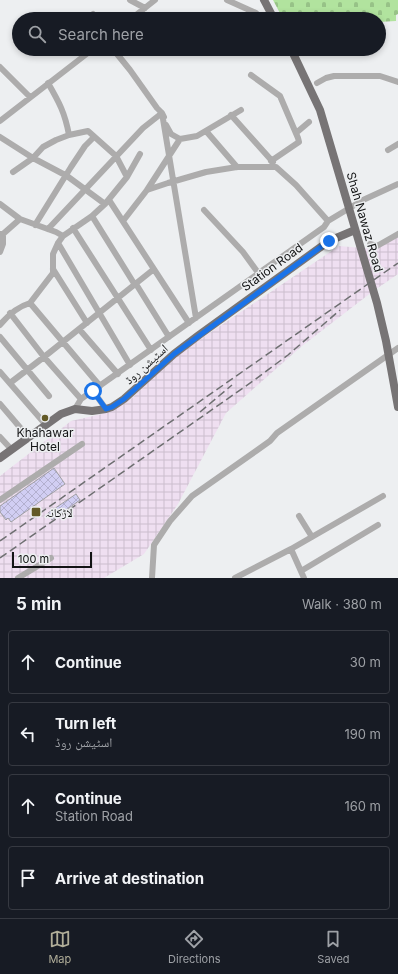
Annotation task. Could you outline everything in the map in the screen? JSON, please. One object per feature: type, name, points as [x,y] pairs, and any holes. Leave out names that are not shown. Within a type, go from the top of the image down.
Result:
[{"type":"main road","points":[[264,0],[270,12]]},
{"type":"main road","name":"Shah Nawaz Road","points":[[294,56],[320,110],[377,303],[386,341],[398,407]]},
{"type":"main road","name":"Station Road","points":[[226,316],[329,241],[355,230]]},
{"type":"main road","name":"اسٹیشن روڈ","points":[[0,458],[61,414],[76,409],[92,411],[112,407],[124,399],[174,354],[226,316]]},
{"type":"main road","points":[[0,463],[76,409]]},
{"type":"street","points":[[130,0],[145,8]]},
{"type":"street","points":[[140,12],[155,0]]},
{"type":"street","points":[[227,0],[254,12]]},
{"type":"street","points":[[0,121],[84,56]]},
{"type":"street","points":[[118,56],[162,113],[171,134],[180,139],[197,136],[241,110]]},
{"type":"street","points":[[0,67],[30,97]]},
{"type":"street","points":[[251,75],[280,96],[296,133],[298,142],[271,161]]},
{"type":"street","points":[[317,83],[334,76],[380,76],[398,82]]},
{"type":"street","points":[[48,83],[59,101],[66,119],[69,135]]},
{"type":"street","points":[[162,113],[196,318]]},
{"type":"street","points":[[48,229],[143,128],[162,113]]},
{"type":"street","points":[[231,115],[276,167],[296,185],[328,221]]},
{"type":"street","points":[[296,133],[309,122]]},
{"type":"street","points":[[206,130],[237,167]]},
{"type":"street","points":[[13,172],[33,158],[43,147],[56,140],[69,135],[88,132],[116,156],[127,177]]},
{"type":"street","points":[[0,137],[33,158],[67,176],[107,202],[123,221],[189,323]]},
{"type":"street","points":[[35,225],[85,146],[94,137]]},
{"type":"street","points":[[123,221],[147,190],[180,139]]},
{"type":"street","points":[[388,150],[398,144]]},
{"type":"street","points":[[0,325],[10,313],[30,303],[52,273],[53,254],[63,236],[92,216],[107,202],[127,177],[140,154]]},
{"type":"street","points":[[147,190],[206,172],[237,167],[276,167]]},
{"type":"street","points":[[76,409],[81,399],[259,274],[324,227],[328,221],[363,200],[398,184]]},
{"type":"street","points":[[0,204],[20,219],[63,236]]},
{"type":"street","points":[[204,210],[244,252],[259,274]]},
{"type":"street","points":[[92,216],[169,337]]},
{"type":"street","points":[[0,252],[3,244],[2,234],[20,219]]},
{"type":"street","points":[[73,228],[151,350]]},
{"type":"street","points":[[370,244],[377,246],[398,234]]},
{"type":"street","points":[[58,243],[130,365]]},
{"type":"street","points":[[53,269],[87,323]]},
{"type":"street","points":[[10,383],[154,269]]},
{"type":"street","points":[[30,303],[100,386]]},
{"type":"street","points":[[10,313],[44,357],[81,399]]},
{"type":"street","points":[[79,329],[118,374]]},
{"type":"street","points":[[0,337],[49,396]]},
{"type":"street","points":[[152,578],[154,545],[170,521],[192,496],[398,348]]},
{"type":"street","points":[[0,372],[46,425]]},
{"type":"street","points":[[93,391],[106,409]]},
{"type":"street","points":[[0,404],[29,438]]},
{"type":"street","points":[[0,437],[12,450]]},
{"type":"street","points":[[0,500],[82,444]]},
{"type":"street","points":[[235,578],[291,549],[383,496]]},
{"type":"street","points":[[299,516],[312,537]]},
{"type":"street","points":[[301,571],[378,525]]},
{"type":"street","points":[[291,549],[304,578]]},
{"type":"street","points":[[18,578],[51,558]]},
{"type":"shaded area","points":[[398,237],[398,274],[302,346],[226,413],[178,504],[144,554],[104,578],[0,578],[0,476],[71,421],[102,414],[132,398],[177,355],[339,246],[374,249]]},
{"type":"green space","points":[[273,0],[398,0],[398,14],[396,15],[396,21],[386,22],[386,12],[279,12]]},
{"type":"building","points":[[54,468],[65,484],[11,522],[8,518],[6,520],[0,512],[0,506]]},
{"type":"building","points":[[76,494],[80,500],[52,520],[48,513]]},
{"type":"railway","points":[[0,541],[398,263]]},
{"type":"railway","points":[[0,558],[253,381],[288,355],[340,310]]},
{"type":"railway","points":[[200,412],[232,385]]},
{"type":"place","name":"Khahawar Hotel","points":[[45,418]]},
{"type":"place","name":"لاڑکانہ","points":[[36,512]]},
{"type":"route","points":[[93,391],[106,409],[112,407],[124,399],[174,354],[329,241]]}]
